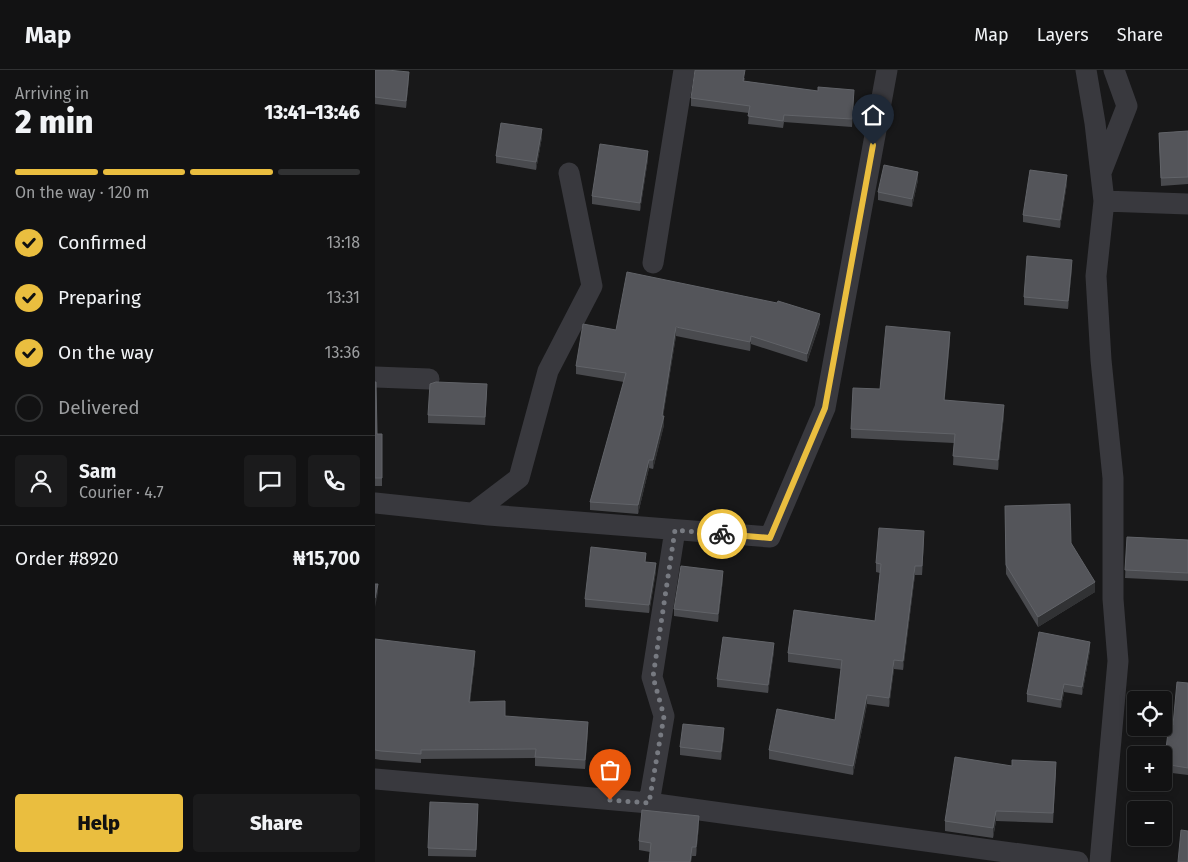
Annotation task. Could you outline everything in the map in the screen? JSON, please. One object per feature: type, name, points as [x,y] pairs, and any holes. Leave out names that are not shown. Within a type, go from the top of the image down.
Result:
[{"type":"street","points":[[653,263],[684,70]]},
{"type":"street","points":[[375,503],[770,538],[825,408],[887,70]]},
{"type":"street","points":[[1085,70],[1104,201],[1096,276],[1113,478],[1113,599],[1118,661],[1100,862]]},
{"type":"street","points":[[1101,174],[1127,106],[1114,70]]},
{"type":"street","points":[[473,513],[519,478],[548,371],[591,286],[569,174]]},
{"type":"street","points":[[1104,201],[1188,204]]},
{"type":"street","points":[[375,377],[429,379]]},
{"type":"street","points":[[649,803],[664,716],[653,677],[675,530]]},
{"type":"street","points":[[375,779],[649,803],[1078,862]]},
{"type":"building","points":[[375,70],[409,72],[406,101],[375,97]]},
{"type":"building","points":[[695,70],[745,70],[743,81],[818,91],[818,87],[854,90],[852,119],[784,115],[783,121],[748,116],[750,106],[691,98]]},
{"type":"building","points":[[501,123],[542,129],[536,162],[496,156]]},
{"type":"building","points":[[1188,131],[1188,177],[1161,178],[1159,133]]},
{"type":"building","points":[[600,144],[648,151],[640,203],[592,196]]},
{"type":"building","points":[[884,165],[918,172],[912,199],[878,192]]},
{"type":"building","points":[[1030,170],[1067,175],[1060,220],[1023,215]]},
{"type":"building","points":[[1027,256],[1072,260],[1068,301],[1024,297]]},
{"type":"building","points":[[627,272],[777,303],[778,301],[820,314],[807,354],[751,336],[750,342],[676,327],[662,416],[664,416],[653,460],[649,460],[638,505],[590,502],[626,373],[576,366],[583,324],[616,330]]},
{"type":"building","points":[[886,326],[950,332],[944,400],[1004,405],[998,460],[953,456],[955,434],[851,429],[853,388],[880,389]]},
{"type":"building","points":[[375,382],[377,434],[382,434],[382,478],[375,478]]},
{"type":"building","points":[[436,382],[487,384],[485,417],[428,415],[430,384]]},
{"type":"building","points":[[1070,504],[1071,543],[1095,582],[1038,617],[1006,565],[1005,506]]},
{"type":"building","points":[[879,528],[924,531],[922,566],[915,566],[903,661],[894,660],[889,698],[867,695],[853,766],[769,750],[777,709],[835,720],[842,660],[788,653],[794,610],[875,621],[881,564],[876,563]]},
{"type":"building","points":[[1127,537],[1188,540],[1188,573],[1125,570]]},
{"type":"building","points":[[591,547],[646,553],[645,562],[656,563],[649,605],[585,599]]},
{"type":"building","points":[[681,566],[723,571],[718,614],[674,609]]},
{"type":"building","points":[[375,584],[378,584],[375,598]]},
{"type":"building","points":[[1039,632],[1090,642],[1082,687],[1064,684],[1061,700],[1027,694]]},
{"type":"building","points":[[723,637],[774,643],[768,685],[717,679]]},
{"type":"building","points":[[375,639],[475,651],[469,702],[505,701],[505,716],[588,722],[585,760],[535,757],[536,749],[421,750],[421,754],[375,750]]},
{"type":"building","points":[[1177,682],[1188,683],[1188,768],[1172,765],[1172,746],[1166,746],[1168,736],[1172,736]]},
{"type":"building","points":[[683,724],[724,728],[721,752],[680,747]]},
{"type":"building","points":[[955,757],[1012,766],[1012,760],[1056,762],[1053,813],[996,811],[993,828],[945,821]]},
{"type":"building","points":[[430,802],[478,804],[476,850],[428,848]]},
{"type":"building","points":[[642,810],[699,816],[696,847],[692,847],[690,862],[649,862],[651,843],[639,841]]},
{"type":"building","points":[[1181,830],[1188,831],[1188,862],[1178,862]]},
{"type":"way so far","points":[[610,800],[649,803],[664,716],[653,677],[675,530],[722,534]]},
{"type":"route","points":[[722,534],[770,538],[825,408],[873,145]]}]
